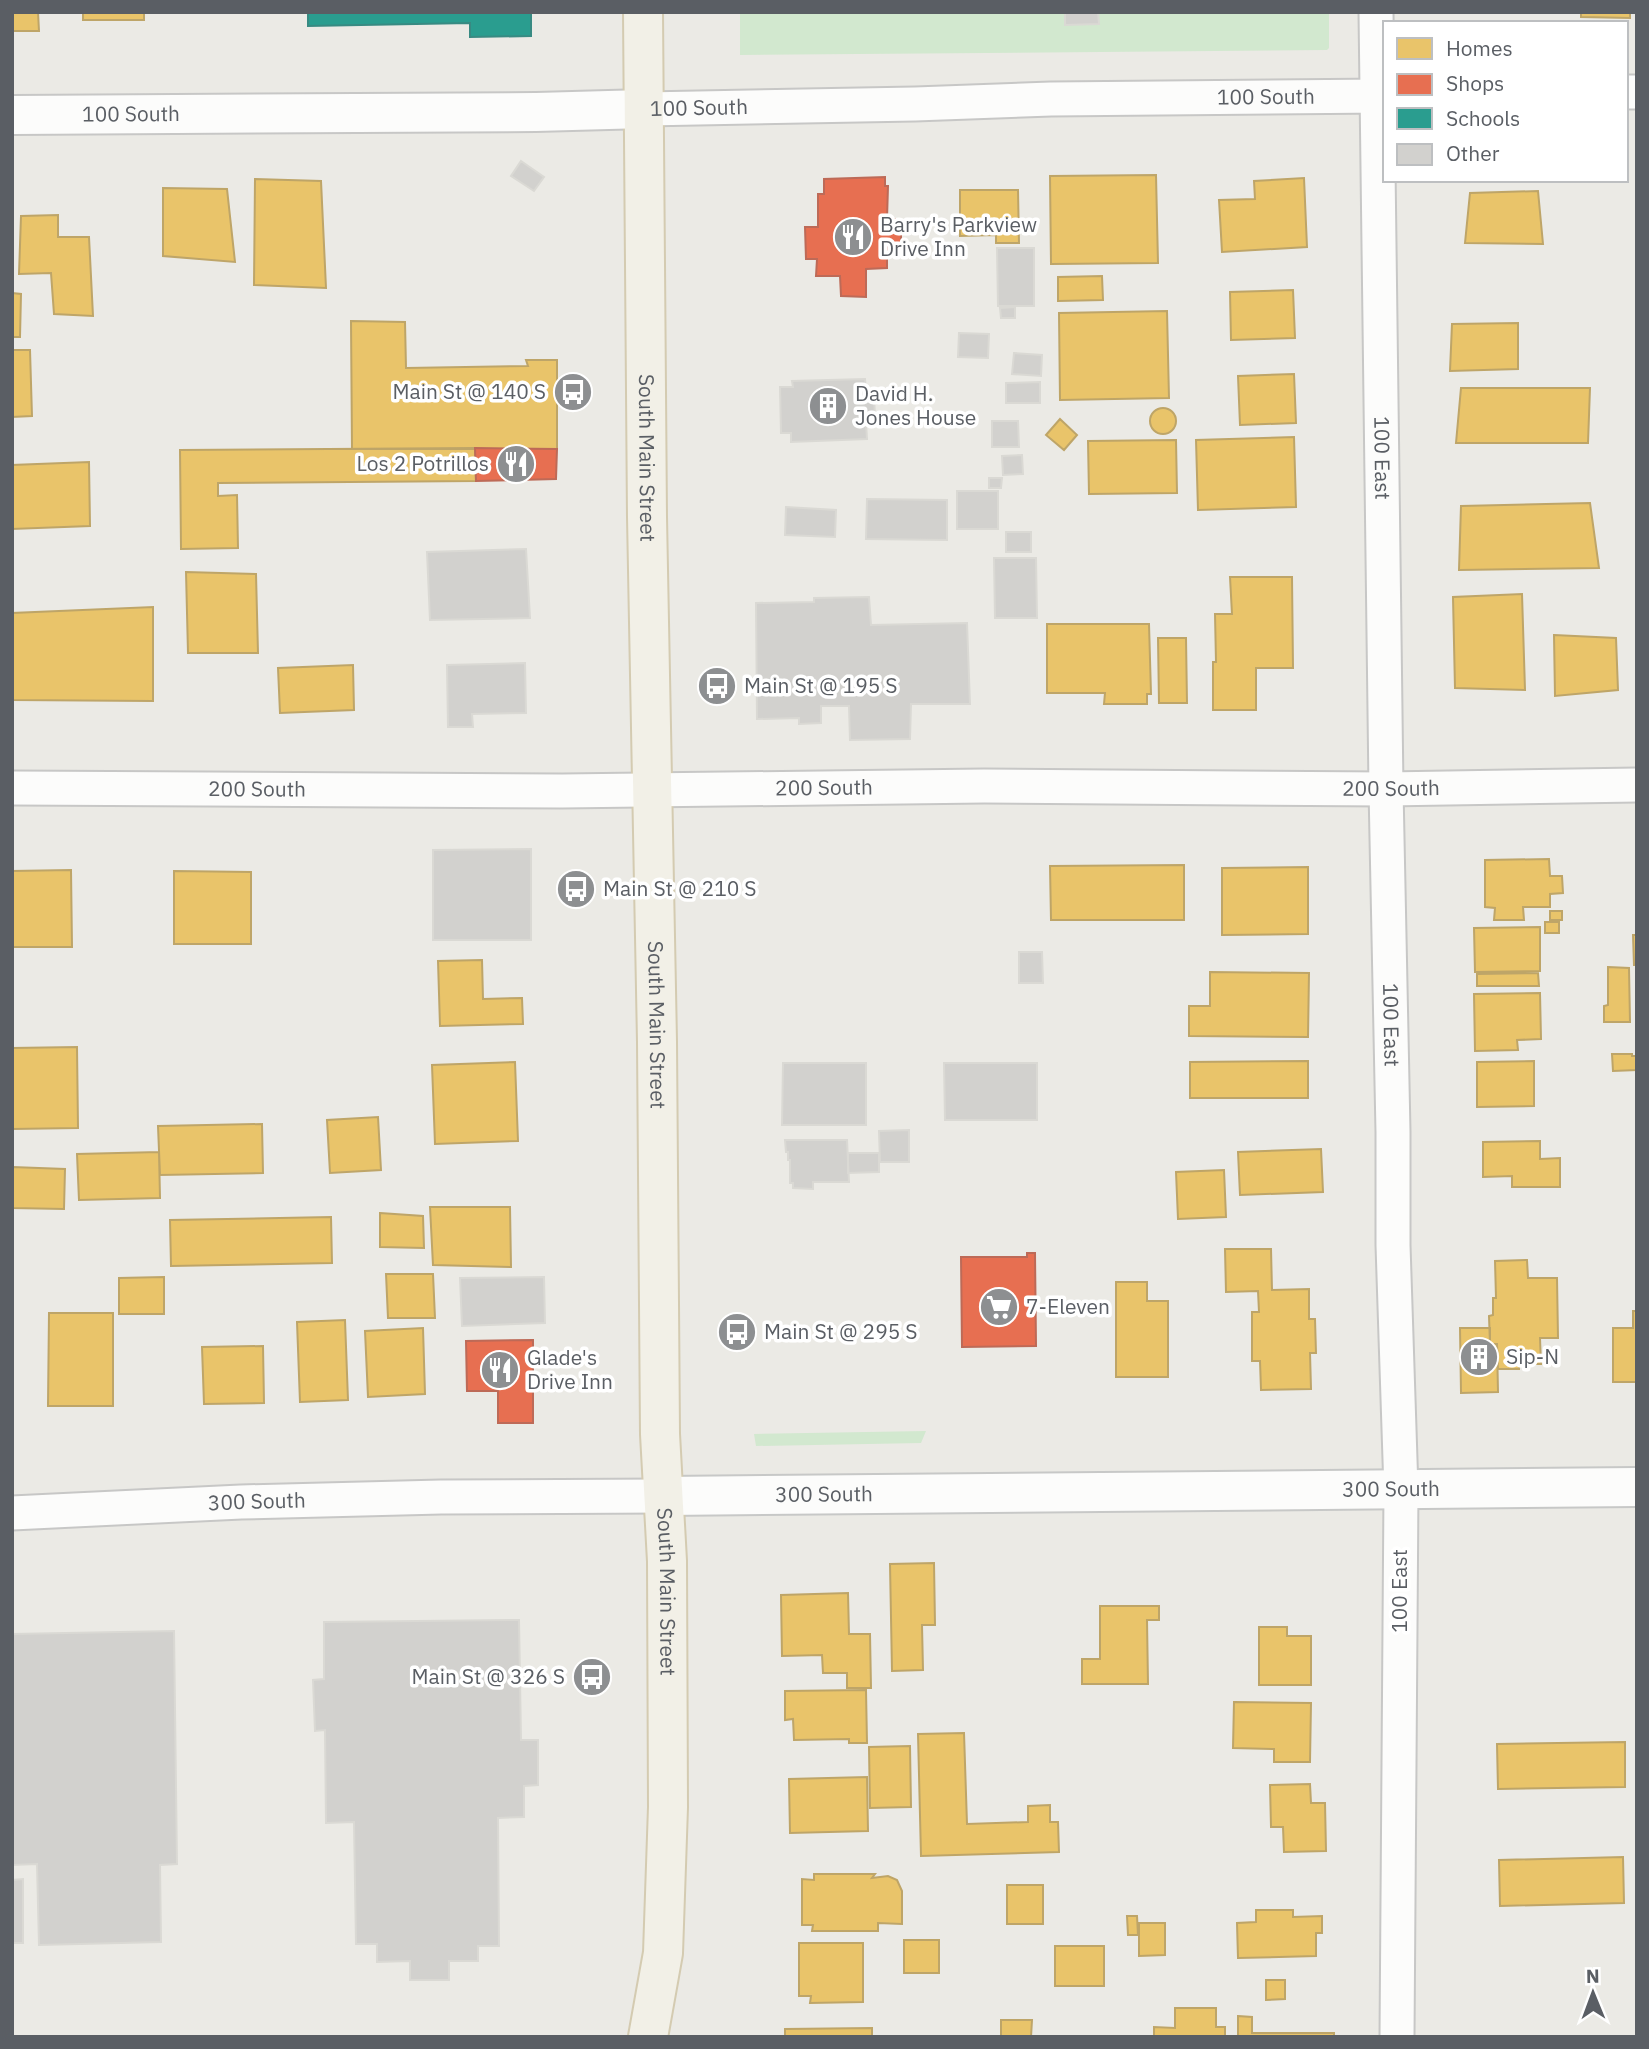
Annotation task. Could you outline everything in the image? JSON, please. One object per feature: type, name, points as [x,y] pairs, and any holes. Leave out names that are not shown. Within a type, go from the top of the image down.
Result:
[{"type":"main road","name":"South Main Street","points":[[643,12],[660,1434],[667,1597],[668,1807],[663,1953],[648,2037]]},
{"type":"main road","name":"100 South","points":[[12,115],[645,109]]},
{"type":"main road","name":"300 South","points":[[664,1496],[1637,1487]]},
{"type":"street","name":"100 East","points":[[1376,12],[1381,96],[1385,789],[1393,1245],[1401,1490],[1397,2037]]},
{"type":"street","name":"100 South","points":[[645,109],[1051,99],[1381,96]]},
{"type":"street","name":"200 South","points":[[12,788],[653,790],[984,786],[1385,789],[1637,785]]},
{"type":"street","name":"300 South","points":[[12,1513],[241,1502],[441,1497],[664,1496]]},
{"type":"green space","points":[[740,12],[1329,12],[1329,48],[740,55]]},
{"type":"green space","points":[[926,1431],[921,1443],[756,1446],[754,1434]]},
{"type":"building: Homes","points":[[12,12],[38,12],[39,31],[12,31]]},
{"type":"building: Homes","points":[[83,12],[144,12],[144,20],[83,20]]},
{"type":"building: Homes","points":[[1581,12],[1630,12],[1630,18],[1581,17]]},
{"type":"building: Homes","points":[[1156,175],[1158,263],[1051,264],[1050,176]]},
{"type":"building: Homes","points":[[1304,178],[1307,247],[1222,252],[1219,200],[1255,199],[1254,181]]},
{"type":"building: Homes","points":[[255,179],[321,181],[326,288],[254,285]]},
{"type":"building: Homes","points":[[163,188],[227,189],[235,262],[163,256]]},
{"type":"building: Homes","points":[[960,190],[1018,190],[1019,243],[996,243],[996,235],[960,236]]},
{"type":"building: Homes","points":[[1538,191],[1543,244],[1465,243],[1470,193]]},
{"type":"building: Homes","points":[[58,215],[58,237],[89,237],[93,316],[54,314],[51,273],[19,274],[21,216]]},
{"type":"building: Homes","points":[[1102,276],[1103,300],[1058,301],[1058,277]]},
{"type":"building: Homes","points":[[1293,290],[1295,338],[1231,340],[1230,292]]},
{"type":"building: Homes","points":[[12,293],[21,294],[20,337],[12,337]]},
{"type":"building: Homes","points":[[1167,311],[1169,398],[1060,400],[1059,313]]},
{"type":"building: Homes","points":[[351,321],[405,322],[406,368],[528,366],[526,360],[557,360],[557,449],[352,449]]},
{"type":"building: Homes","points":[[1518,323],[1518,369],[1450,371],[1452,324]]},
{"type":"building: Homes","points":[[12,350],[30,350],[32,416],[12,417]]},
{"type":"building: Homes","points":[[1294,374],[1296,423],[1240,425],[1238,376]]},
{"type":"building: Homes","points":[[1461,388],[1590,388],[1588,443],[1456,443]]},
{"type":"building: Homes","points":[[1163,408],[1172,412],[1176,421],[1172,430],[1163,434],[1154,430],[1150,421],[1154,412]]},
{"type":"building: Homes","points":[[1060,419],[1077,435],[1064,450],[1046,435]]},
{"type":"building: Homes","points":[[1294,437],[1296,507],[1198,510],[1196,440]]},
{"type":"building: Homes","points":[[1176,440],[1177,493],[1089,494],[1088,441]]},
{"type":"building: Homes","points":[[475,448],[476,481],[218,483],[218,496],[237,495],[238,548],[181,549],[180,450]]},
{"type":"building: Homes","points":[[89,462],[90,526],[12,529],[12,465]]},
{"type":"building: Homes","points":[[1590,503],[1599,568],[1459,570],[1461,506]]},
{"type":"building: Homes","points":[[186,572],[256,574],[258,653],[188,653]]},
{"type":"building: Homes","points":[[1230,577],[1292,577],[1293,668],[1256,668],[1256,710],[1213,710],[1215,614],[1232,614]]},
{"type":"building: Homes","points":[[1522,594],[1525,690],[1455,688],[1453,597]]},
{"type":"building: Homes","points":[[153,607],[153,701],[12,700],[12,613]]},
{"type":"building: Homes","points":[[1047,624],[1149,624],[1151,694],[1147,694],[1147,704],[1104,704],[1105,693],[1047,693]]},
{"type":"building: Homes","points":[[1554,635],[1616,638],[1618,690],[1555,696]]},
{"type":"building: Homes","points":[[1158,638],[1186,638],[1187,703],[1159,703]]},
{"type":"building: Homes","points":[[353,665],[354,710],[280,713],[278,668]]},
{"type":"building: Homes","points":[[1549,859],[1550,876],[1562,876],[1563,893],[1550,894],[1550,907],[1523,907],[1524,920],[1494,920],[1495,908],[1485,907],[1485,860]]},
{"type":"building: Homes","points":[[1184,865],[1184,920],[1051,920],[1050,866]]},
{"type":"building: Homes","points":[[1308,867],[1308,934],[1222,935],[1222,868]]},
{"type":"building: Homes","points":[[71,870],[72,947],[12,947],[12,871]]},
{"type":"building: Homes","points":[[174,871],[251,872],[251,944],[174,944]]},
{"type":"building: Homes","points":[[1550,911],[1562,911],[1562,920],[1550,920]]},
{"type":"building: Homes","points":[[1545,922],[1559,922],[1559,933],[1545,933]]},
{"type":"building: Homes","points":[[1540,927],[1540,971],[1475,972],[1474,928]]},
{"type":"building: Homes","points":[[1633,935],[1637,935],[1637,965],[1634,965]]},
{"type":"building: Homes","points":[[482,960],[483,999],[522,998],[523,1024],[440,1026],[438,961]]},
{"type":"building: Homes","points":[[1608,967],[1629,968],[1630,1022],[1604,1022],[1604,1006],[1608,1005]]},
{"type":"building: Homes","points":[[1210,972],[1309,973],[1308,1037],[1189,1036],[1189,1006],[1210,1006]]},
{"type":"building: Homes","points":[[1538,973],[1539,986],[1477,986],[1477,974]]},
{"type":"building: Homes","points":[[1540,993],[1541,1039],[1517,1040],[1518,1050],[1475,1051],[1474,994]]},
{"type":"building: Homes","points":[[77,1047],[78,1128],[12,1129],[12,1048]]},
{"type":"building: Homes","points":[[1612,1054],[1637,1056],[1637,1070],[1613,1071]]},
{"type":"building: Homes","points":[[1308,1061],[1308,1098],[1190,1098],[1190,1062]]},
{"type":"building: Homes","points":[[1534,1061],[1534,1106],[1477,1107],[1477,1062]]},
{"type":"building: Homes","points":[[515,1062],[518,1141],[435,1144],[432,1065]]},
{"type":"building: Homes","points":[[378,1117],[381,1170],[330,1173],[327,1120]]},
{"type":"building: Homes","points":[[262,1124],[263,1173],[160,1175],[158,1126]]},
{"type":"building: Homes","points":[[1540,1141],[1540,1159],[1560,1158],[1560,1187],[1512,1187],[1512,1176],[1483,1177],[1483,1142]]},
{"type":"building: Homes","points":[[1321,1149],[1323,1192],[1240,1195],[1238,1152]]},
{"type":"building: Homes","points":[[159,1152],[160,1198],[79,1200],[77,1154]]},
{"type":"building: Homes","points":[[12,1167],[65,1169],[64,1209],[12,1208]]},
{"type":"building: Homes","points":[[1224,1170],[1226,1217],[1178,1219],[1176,1172]]},
{"type":"building: Homes","points":[[430,1207],[510,1207],[511,1267],[433,1265]]},
{"type":"building: Homes","points":[[380,1213],[423,1216],[424,1248],[380,1247]]},
{"type":"building: Homes","points":[[331,1217],[332,1263],[171,1266],[170,1220]]},
{"type":"building: Homes","points":[[1225,1249],[1271,1249],[1272,1290],[1309,1289],[1309,1319],[1315,1319],[1316,1353],[1310,1353],[1311,1389],[1261,1390],[1260,1361],[1252,1361],[1252,1312],[1259,1312],[1258,1291],[1226,1292]]},
{"type":"building: Homes","points":[[1527,1260],[1528,1278],[1557,1278],[1558,1338],[1540,1338],[1541,1364],[1519,1364],[1519,1369],[1498,1369],[1497,1344],[1490,1344],[1489,1316],[1493,1315],[1493,1298],[1496,1298],[1495,1261]]},
{"type":"building: Homes","points":[[386,1274],[433,1274],[435,1318],[388,1318]]},
{"type":"building: Homes","points":[[164,1277],[164,1314],[119,1314],[119,1278]]},
{"type":"building: Homes","points":[[1116,1282],[1147,1282],[1147,1301],[1168,1301],[1168,1377],[1116,1377]]},
{"type":"building: Homes","points":[[1633,1311],[1637,1311],[1637,1382],[1613,1382],[1613,1328],[1633,1328]]},
{"type":"building: Homes","points":[[49,1313],[113,1313],[113,1406],[48,1406]]},
{"type":"building: Homes","points":[[345,1320],[348,1400],[300,1402],[297,1322]]},
{"type":"building: Homes","points":[[423,1328],[425,1394],[368,1397],[365,1331]]},
{"type":"building: Homes","name":"Sip-N","points":[[1460,1328],[1490,1328],[1490,1344],[1497,1344],[1498,1392],[1461,1393]]},
{"type":"building: Homes","points":[[263,1346],[264,1403],[204,1404],[202,1347]]},
{"type":"building: Homes","points":[[934,1563],[935,1625],[922,1625],[923,1670],[892,1671],[890,1564]]},
{"type":"building: Homes","points":[[848,1593],[849,1634],[870,1634],[871,1688],[847,1688],[847,1673],[823,1673],[822,1655],[782,1656],[781,1595]]},
{"type":"building: Homes","points":[[1100,1606],[1159,1606],[1159,1620],[1147,1620],[1148,1684],[1082,1684],[1082,1659],[1100,1659]]},
{"type":"building: Homes","points":[[1259,1627],[1287,1627],[1287,1636],[1311,1636],[1311,1685],[1259,1685]]},
{"type":"building: Homes","points":[[866,1690],[867,1743],[849,1743],[849,1739],[794,1740],[793,1719],[785,1720],[785,1691]]},
{"type":"building: Homes","points":[[1234,1702],[1311,1703],[1310,1762],[1274,1762],[1274,1749],[1233,1748]]},
{"type":"building: Homes","points":[[964,1733],[967,1824],[1028,1822],[1028,1806],[1050,1805],[1050,1822],[1058,1822],[1059,1852],[921,1856],[918,1734]]},
{"type":"building: Homes","points":[[1625,1742],[1625,1787],[1498,1789],[1497,1744]]},
{"type":"building: Homes","points":[[910,1746],[911,1807],[870,1808],[869,1747]]},
{"type":"building: Homes","points":[[867,1777],[868,1831],[790,1833],[789,1779]]},
{"type":"building: Homes","points":[[1310,1784],[1311,1803],[1325,1803],[1326,1851],[1284,1852],[1283,1827],[1271,1827],[1270,1785]]},
{"type":"building: Homes","points":[[1623,1857],[1624,1903],[1500,1906],[1499,1860]]},
{"type":"building: Homes","points":[[814,1874],[875,1874],[872,1878],[888,1876],[897,1880],[902,1891],[902,1924],[878,1923],[878,1931],[812,1931],[813,1925],[802,1925],[802,1879],[814,1880]]},
{"type":"building: Homes","points":[[1007,1885],[1043,1885],[1043,1924],[1007,1924]]},
{"type":"building: Homes","points":[[1256,1910],[1293,1910],[1293,1917],[1322,1916],[1322,1933],[1316,1933],[1316,1956],[1238,1958],[1237,1923],[1256,1922]]},
{"type":"building: Homes","points":[[1127,1916],[1137,1916],[1138,1935],[1128,1935]]},
{"type":"building: Homes","points":[[1139,1923],[1165,1923],[1165,1955],[1139,1956]]},
{"type":"building: Homes","points":[[904,1940],[939,1940],[939,1973],[904,1973]]},
{"type":"building: Homes","points":[[799,1943],[863,1943],[863,2002],[810,2003],[811,1996],[799,1996]]},
{"type":"building: Homes","points":[[1055,1946],[1104,1946],[1104,1986],[1055,1986]]},
{"type":"building: Homes","points":[[1266,1980],[1285,1980],[1285,1999],[1266,2000]]},
{"type":"building: Homes","points":[[1175,2008],[1216,2008],[1216,2027],[1225,2027],[1225,2037],[1154,2037],[1154,2027],[1175,2028]]},
{"type":"building: Homes","points":[[1238,2016],[1252,2017],[1252,2033],[1334,2033],[1334,2037],[1238,2037]]},
{"type":"building: Homes","points":[[1001,2020],[1032,2020],[1031,2037],[1001,2037]]},
{"type":"building: Homes","points":[[872,2028],[872,2037],[785,2037],[785,2029]]},
{"type":"building: Shops","name":"Barry's Parkview Drive Inn","points":[[885,177],[885,186],[888,186],[887,219],[901,219],[901,247],[887,247],[887,268],[866,269],[866,297],[841,296],[840,276],[816,276],[817,259],[806,259],[805,227],[818,227],[818,194],[824,194],[824,179]]},
{"type":"building: Shops","name":"Los 2 Potrillos","points":[[475,448],[557,449],[556,479],[476,481]]},
{"type":"building: Shops","name":"7-Eleven","points":[[1027,1253],[1035,1253],[1036,1346],[962,1347],[961,1257],[1027,1257]]},
{"type":"building: Shops","name":"Glade's Drive Inn","points":[[533,1340],[533,1423],[498,1423],[498,1391],[467,1391],[466,1341]]},
{"type":"building: Schools","points":[[308,12],[531,12],[531,36],[470,37],[470,23],[308,26]]},
{"type":"building: Other","points":[[1065,12],[1098,12],[1099,24],[1065,25]]},
{"type":"building: Other","points":[[521,161],[544,177],[534,191],[511,176]]},
{"type":"building: Other","points":[[997,248],[1034,248],[1034,306],[998,306]]},
{"type":"building: Other","points":[[1015,307],[1015,318],[1001,318],[1000,308]]},
{"type":"building: Other","points":[[959,333],[989,334],[988,358],[958,357]]},
{"type":"building: Other","points":[[1014,353],[1042,355],[1041,376],[1012,374]]},
{"type":"building: Other","name":"David H. Jones House","points":[[865,379],[866,390],[874,389],[875,422],[866,422],[867,439],[791,442],[791,433],[781,433],[780,387],[793,387],[792,381]]},
{"type":"building: Other","points":[[1040,382],[1040,403],[1006,403],[1006,383]]},
{"type":"building: Other","points":[[992,421],[1018,421],[1019,447],[992,447]]},
{"type":"building: Other","points":[[1022,455],[1023,474],[1003,475],[1002,456]]},
{"type":"building: Other","points":[[989,478],[1002,478],[1001,488],[989,488]]},
{"type":"building: Other","points":[[957,491],[998,491],[998,529],[957,529]]},
{"type":"building: Other","points":[[867,499],[947,500],[947,540],[866,539]]},
{"type":"building: Other","points":[[786,507],[836,510],[835,537],[785,535]]},
{"type":"building: Other","points":[[1006,532],[1031,532],[1031,552],[1006,552]]},
{"type":"building: Other","points":[[526,549],[530,618],[430,620],[427,552]]},
{"type":"building: Other","points":[[994,558],[1036,558],[1037,618],[995,618]]},
{"type":"building: Other","points":[[869,597],[871,625],[967,623],[970,704],[911,704],[910,739],[850,740],[849,706],[821,706],[821,723],[799,724],[799,718],[757,719],[756,603]]},
{"type":"building: Other","points":[[525,663],[526,713],[472,714],[473,727],[448,727],[447,665]]},
{"type":"building: Other","points":[[531,849],[531,940],[433,940],[433,850]]},
{"type":"building: Other","points":[[1019,952],[1042,952],[1043,983],[1019,983]]},
{"type":"building: Other","points":[[783,1063],[866,1063],[866,1125],[782,1125]]},
{"type":"building: Other","points":[[944,1063],[1037,1063],[1037,1120],[945,1120]]},
{"type":"building: Other","points":[[909,1130],[909,1162],[880,1162],[879,1131]]},
{"type":"building: Other","points":[[785,1140],[847,1140],[849,1182],[813,1182],[813,1189],[793,1188],[793,1183],[790,1183],[790,1160]]},
{"type":"building: Other","points":[[848,1153],[879,1153],[879,1172],[848,1173]]},
{"type":"building: Other","points":[[544,1277],[545,1323],[462,1326],[460,1278]]},
{"type":"building: Other","points":[[519,1620],[521,1740],[538,1740],[538,1785],[524,1786],[524,1817],[498,1818],[499,1946],[478,1946],[478,1961],[449,1961],[449,1980],[410,1980],[410,1961],[377,1962],[377,1944],[356,1944],[354,1822],[326,1823],[325,1730],[315,1731],[313,1680],[324,1679],[324,1622]]},
{"type":"building: Other","points":[[174,1631],[177,1864],[160,1865],[161,1942],[39,1945],[37,1864],[12,1865],[12,1634]]},
{"type":"building: Other","points":[[23,1879],[23,1943],[12,1943],[12,1880]]},
{"type":"place","name":"Barry's Parkview Drive Inn","points":[[853,237]]},
{"type":"place","name":"Main St @ 140 S","points":[[573,392]]},
{"type":"place","name":"David H. Jones House","points":[[828,406]]},
{"type":"place","name":"Los 2 Potrillos","points":[[516,464]]},
{"type":"place","name":"Main St @ 195 S","points":[[717,686]]},
{"type":"place","name":"Main St @ 210 S","points":[[576,889]]},
{"type":"place","name":"7-Eleven","points":[[999,1307]]},
{"type":"place","name":"Main St @ 295 S","points":[[737,1332]]},
{"type":"place","name":"Sip-N","points":[[1479,1357]]},
{"type":"place","name":"Glade's Drive Inn","points":[[500,1370]]},
{"type":"place","name":"Main St @ 326 S","points":[[592,1677]]}]
